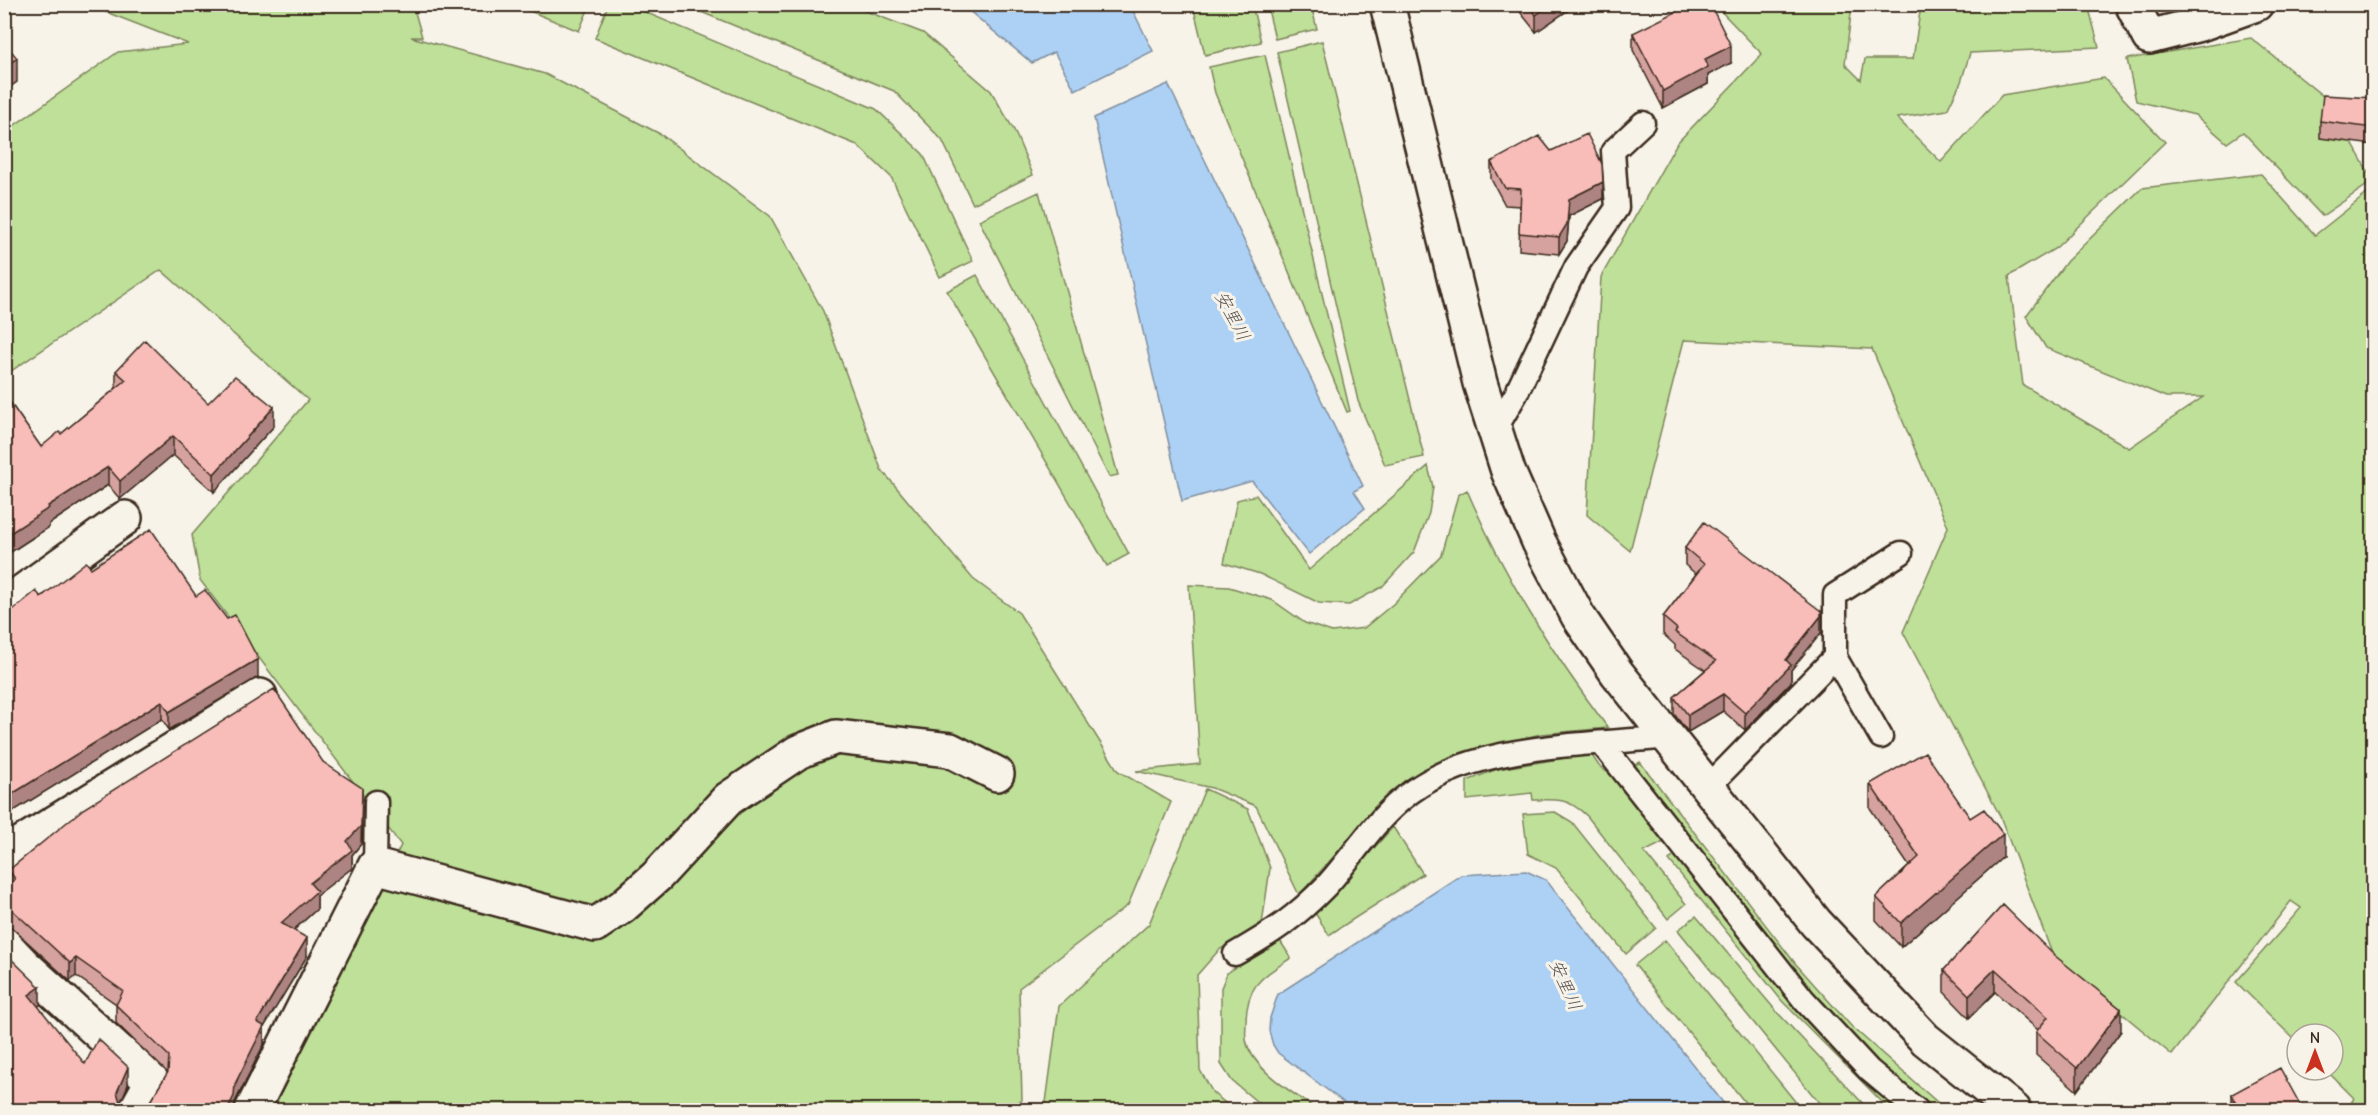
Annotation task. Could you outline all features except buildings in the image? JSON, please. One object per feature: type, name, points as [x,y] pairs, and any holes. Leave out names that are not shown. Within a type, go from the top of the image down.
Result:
[{"type":"street","points":[[1387,4],[1480,383],[1508,471],[1539,542],[1578,616],[1617,673],[1816,923],[1869,983],[1924,1039],[2014,1110]]},
{"type":"street","points":[[2132,4],[2148,37],[2200,24],[2256,4]]},
{"type":"street","points":[[4,605],[125,518]]},
{"type":"street","points":[[4,854],[260,696]]},
{"type":"street","points":[[252,1110],[375,866],[595,925],[622,907],[657,876],[728,800],[798,752],[836,737],[950,750],[997,774]]},
{"type":"street","points":[[11,963],[152,1081],[136,1110]]},
{"type":"lane","points":[[1495,430],[1516,394],[1576,267],[1617,208],[1613,151],[1643,123]]},
{"type":"lane","points":[[1881,737],[1835,657],[1835,596],[1900,552]]},
{"type":"lane","points":[[1707,788],[1835,657]]},
{"type":"lane","points":[[1235,954],[1281,928],[1306,906],[1400,800],[1453,770],[1525,751],[1668,737]]},
{"type":"lane","points":[[1602,744],[1804,1000],[1869,1070],[1917,1110]]},
{"type":"lane","points":[[375,866],[376,801]]},
{"type":"green space","points":[[88,5],[413,5],[422,37],[411,37],[545,74],[660,134],[770,216],[823,311],[881,469],[973,579],[1019,613],[1118,771],[1171,802],[1128,905],[1019,988],[1022,1100],[1011,1110],[273,1110],[401,845],[200,580],[192,535],[308,400],[161,270],[5,375],[5,132],[118,52],[188,44]]},
{"type":"green space","points":[[515,5],[590,5],[579,31]]},
{"type":"green space","points":[[608,5],[628,5],[876,109],[923,154],[973,261],[940,277],[891,177],[857,145],[595,38]]},
{"type":"green space","points":[[684,5],[850,5],[923,33],[991,91],[1014,130],[1033,175],[973,204],[942,140],[894,91]]},
{"type":"green space","points":[[1193,5],[1252,5],[1261,42],[1205,55]]},
{"type":"green space","points":[[1267,5],[1311,5],[1317,29],[1275,39]]},
{"type":"green space","points":[[1715,5],[1852,5],[1845,64],[1861,80],[1865,59],[1913,59],[1921,5],[2088,5],[2099,47],[1970,53],[1961,82],[1947,110],[1897,118],[1941,162],[2002,95],[2104,78],[2165,142],[2056,248],[2009,276],[2023,385],[2129,448],[2203,397],[2166,397],[2046,348],[2026,316],[2067,261],[2142,188],[2261,174],[2315,235],[2373,189],[2373,1110],[2347,1110],[2354,1098],[2338,1082],[2345,1082],[2345,1022],[2285,1022],[2285,1030],[2236,982],[2301,908],[2291,901],[2172,1055],[2053,956],[2000,816],[1903,632],[1948,527],[1872,349],[1684,340],[1630,551],[1587,515],[1601,277],[1677,143],[1762,54]]},
{"type":"green space","points":[[2251,38],[2329,101],[2373,181],[2322,216],[2243,132],[2227,143],[2195,115],[2136,101],[2127,59]]},
{"type":"green space","points":[[1322,41],[1424,457],[1385,465],[1358,401],[1277,52]]},
{"type":"green space","points":[[1265,55],[1350,411],[1347,412],[1215,93],[1209,67]]},
{"type":"green space","points":[[1039,192],[1118,475],[1109,477],[979,220]]},
{"type":"green space","points":[[977,275],[1129,554],[1107,566],[947,291]]},
{"type":"green space","points":[[1428,466],[1433,487],[1429,513],[1414,552],[1382,587],[1349,605],[1319,603],[1260,574],[1224,563],[1237,500],[1256,495],[1309,570]]},
{"type":"green space","points":[[1467,490],[1481,522],[1530,614],[1608,728],[1541,734],[1481,748],[1432,765],[1394,790],[1299,895],[1256,806],[1212,788],[1136,771],[1200,764],[1189,585],[1229,587],[1272,600],[1305,623],[1332,632],[1364,628],[1393,604],[1441,555],[1458,495]]},
{"type":"green space","points":[[1591,754],[1599,766],[1612,776],[1664,842],[1644,852],[1686,904],[1668,919],[1587,816],[1574,806],[1556,800],[1533,800],[1532,793],[1467,800],[1467,781],[1497,769]]},
{"type":"green space","points":[[1640,762],[1795,963],[1851,1026],[1946,1110],[1928,1110],[1857,1049],[1632,767]]},
{"type":"green space","points":[[1205,789],[1248,809],[1270,868],[1262,924],[1219,950],[1197,975],[1200,1070],[1213,1093],[1234,1110],[1045,1110],[1059,1006],[1149,924]]},
{"type":"green space","points":[[1555,812],[1572,822],[1656,928],[1626,954],[1556,868],[1528,854],[1523,814]]},
{"type":"green space","points":[[1393,827],[1423,874],[1329,935],[1315,913]]},
{"type":"green space","points":[[1676,855],[1905,1110],[1890,1110],[1782,1001],[1669,860]]},
{"type":"green space","points":[[1696,916],[1777,1012],[1869,1110],[1825,1110],[1678,930]]},
{"type":"green space","points":[[1279,939],[1291,958],[1264,977],[1253,990],[1247,1008],[1246,1040],[1256,1061],[1265,1071],[1317,1110],[1267,1110],[1232,1081],[1221,1064],[1221,988],[1227,973]]},
{"type":"green space","points":[[1665,940],[1802,1110],[1751,1110],[1635,965]]},
{"type":"water","points":[[952,5],[1130,5],[1153,51],[1075,90],[1054,52],[1032,63],[968,10]]},
{"type":"water","name":"安里川","points":[[1168,84],[1363,486],[1354,491],[1365,508],[1309,554],[1252,481],[1182,501],[1094,118]]},
{"type":"water","name":"安里川","points":[[1526,871],[1546,880],[1729,1110],[1354,1110],[1278,1053],[1269,1031],[1270,1018],[1278,994],[1461,875]]}]
